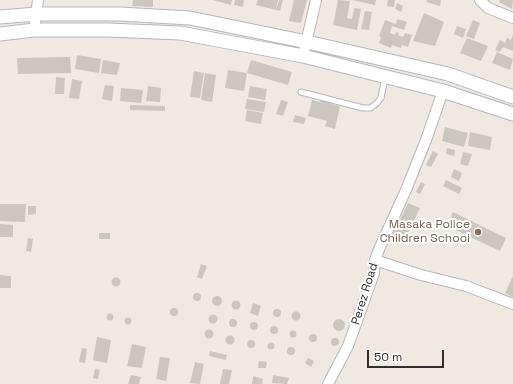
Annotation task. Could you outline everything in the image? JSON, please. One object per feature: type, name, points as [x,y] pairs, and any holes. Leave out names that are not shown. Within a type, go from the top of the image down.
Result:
[{"type":"street","points":[[34,30],[38,0]]},
{"type":"street","points":[[303,56],[316,0]]},
{"type":"street","points":[[480,0],[488,8],[513,18]]},
{"type":"street","points":[[0,16],[36,14],[120,14],[190,18],[307,42],[448,74],[513,97]]},
{"type":"street","points":[[0,34],[34,30],[108,30],[180,33],[303,56],[443,91],[513,114]]},
{"type":"street","name":"Perez Road","points":[[328,384],[348,346],[374,273],[380,247],[412,176],[443,91]]},
{"type":"street","points":[[376,260],[422,275],[466,286],[513,304]]},
{"type":"lane","points":[[301,92],[362,108],[370,108],[381,98],[386,77]]},
{"type":"building","points":[[133,0],[153,0],[153,7],[132,6]]},
{"type":"building","points":[[212,0],[232,0],[231,5]]},
{"type":"building","points":[[235,0],[244,0],[243,7],[234,5]]},
{"type":"building","points":[[258,0],[278,0],[276,10],[256,5]]},
{"type":"building","points":[[279,0],[283,0],[280,11],[276,10]]},
{"type":"building","points":[[294,0],[307,0],[301,23],[289,21]]},
{"type":"building","points":[[338,0],[350,1],[347,18],[352,19],[354,8],[361,9],[357,30],[333,25]]},
{"type":"building","points":[[352,0],[376,0],[375,5]]},
{"type":"building","points":[[388,0],[395,0],[394,7],[387,6]]},
{"type":"building","points":[[427,0],[441,0],[440,6],[426,2]]},
{"type":"building","points":[[500,0],[513,0],[512,9],[499,2]]},
{"type":"building","points":[[397,3],[403,6],[401,12],[395,9]]},
{"type":"building","points":[[365,11],[372,12],[369,30],[361,29]]},
{"type":"building","points":[[424,13],[444,22],[435,46],[413,41]]},
{"type":"building","points":[[397,19],[407,22],[404,30],[392,26],[390,33],[395,35],[396,32],[399,33],[398,35],[403,37],[405,33],[412,35],[408,47],[402,45],[401,48],[392,45],[391,48],[379,43],[381,37],[379,36],[385,20],[396,24]]},
{"type":"building","points":[[473,20],[480,23],[474,39],[466,36]]},
{"type":"building","points":[[457,26],[466,29],[463,38],[454,34]]},
{"type":"building","points":[[513,35],[513,51],[503,47],[500,52],[495,50],[500,40],[505,43],[507,38],[511,40]]},
{"type":"building","points":[[467,38],[488,46],[481,61],[460,53]]},
{"type":"building","points":[[497,52],[513,59],[510,70],[492,63]]},
{"type":"building","points":[[77,55],[101,59],[99,73],[75,69]]},
{"type":"building","points":[[70,57],[71,73],[18,74],[17,58]]},
{"type":"building","points":[[103,60],[120,63],[117,75],[101,73]]},
{"type":"building","points":[[251,60],[292,72],[288,85],[247,73]]},
{"type":"building","points":[[228,70],[247,73],[244,91],[225,88]]},
{"type":"building","points":[[194,71],[204,73],[200,98],[190,97]]},
{"type":"building","points":[[205,73],[216,75],[212,102],[201,100]]},
{"type":"building","points":[[56,77],[65,78],[64,94],[55,94]]},
{"type":"building","points":[[72,79],[82,81],[79,99],[69,98]]},
{"type":"building","points":[[105,85],[114,86],[112,101],[102,99]]},
{"type":"building","points":[[148,86],[161,88],[160,102],[146,101]]},
{"type":"building","points":[[250,86],[267,89],[265,100],[248,97]]},
{"type":"building","points":[[121,88],[143,90],[141,103],[120,101]]},
{"type":"building","points":[[321,98],[333,101],[332,104],[340,106],[335,129],[325,126],[327,121],[308,116],[312,100],[320,102]]},
{"type":"building","points":[[247,99],[266,102],[264,112],[245,109]]},
{"type":"building","points":[[281,100],[288,102],[283,116],[276,114]]},
{"type":"building","points":[[130,105],[165,106],[165,111],[130,110]]},
{"type":"building","points":[[247,110],[263,113],[261,124],[245,121]]},
{"type":"building","points":[[295,115],[306,118],[304,124],[293,122]]},
{"type":"building","points":[[445,127],[468,133],[464,147],[442,141]]},
{"type":"building","points":[[470,132],[492,137],[490,150],[468,146]]},
{"type":"building","points":[[447,148],[455,150],[454,156],[446,154]]},
{"type":"building","points":[[433,151],[438,154],[431,167],[426,165]]},
{"type":"building","points":[[463,152],[472,154],[468,166],[460,164]]},
{"type":"building","points":[[454,169],[462,173],[459,181],[451,177]]},
{"type":"building","points":[[446,180],[462,188],[459,194],[443,186]]},
{"type":"building","points":[[421,182],[425,184],[420,194],[416,192]]},
{"type":"building","points":[[408,203],[420,208],[403,244],[391,238]]},
{"type":"building","points":[[0,204],[26,204],[25,222],[0,221]]},
{"type":"building","points":[[28,206],[36,206],[36,214],[28,215]]},
{"type":"building","points":[[453,212],[506,238],[500,251],[447,226]]},
{"type":"building","points":[[0,224],[13,225],[13,237],[0,237]]},
{"type":"building","points":[[99,233],[110,233],[110,239],[99,239]]},
{"type":"building","points":[[28,238],[33,239],[31,252],[26,251]]},
{"type":"building","points":[[201,264],[207,266],[202,279],[197,277]]},
{"type":"building","points":[[0,275],[11,276],[11,288],[0,288]]},
{"type":"building","points":[[513,276],[513,297],[505,293]]},
{"type":"building","points":[[114,278],[118,278],[120,282],[118,286],[114,286],[112,284],[112,280]]},
{"type":"building","points":[[195,293],[199,293],[201,297],[199,301],[195,301],[193,299],[193,295]]},
{"type":"building","points":[[215,296],[219,296],[221,297],[221,305],[215,306],[212,303],[212,299]]},
{"type":"building","points":[[236,300],[241,305],[236,310],[231,305]]},
{"type":"building","points":[[253,303],[261,306],[258,316],[250,313]]},
{"type":"building","points":[[174,308],[177,309],[177,315],[174,316],[171,315],[170,312],[171,309]]},
{"type":"building","points":[[275,309],[279,309],[281,313],[279,317],[275,317],[273,315],[273,311]]},
{"type":"building","points":[[296,311],[301,316],[296,321],[291,316]]},
{"type":"building","points":[[110,313],[113,314],[113,320],[110,321],[107,320],[106,317],[107,314]]},
{"type":"building","points":[[211,315],[215,315],[217,319],[215,323],[211,323],[209,321],[209,317]]},
{"type":"building","points":[[128,317],[131,318],[131,324],[128,325],[125,324],[124,321],[125,318]]},
{"type":"building","points":[[231,319],[235,319],[237,323],[235,327],[231,327],[229,325],[229,321]]},
{"type":"building","points":[[337,319],[341,319],[345,325],[341,331],[337,331],[333,327],[333,323]]},
{"type":"building","points":[[252,322],[256,322],[258,326],[256,330],[252,330],[250,328],[250,324]]},
{"type":"building","points":[[272,326],[276,326],[278,330],[276,334],[272,334],[270,332],[270,328]]},
{"type":"building","points":[[209,329],[214,334],[209,339],[204,334]]},
{"type":"building","points":[[293,330],[296,331],[296,337],[293,338],[290,337],[289,334],[290,331]]},
{"type":"building","points":[[313,334],[316,335],[316,341],[313,342],[310,341],[309,338],[310,335]]},
{"type":"building","points":[[228,336],[232,336],[234,340],[232,344],[228,344],[226,342],[226,338]]},
{"type":"building","points":[[97,337],[111,340],[107,363],[93,360]]},
{"type":"building","points":[[333,338],[337,338],[339,342],[337,346],[333,346],[331,344],[331,340]]},
{"type":"building","points":[[249,340],[253,340],[255,344],[253,348],[249,348],[247,346],[247,342]]},
{"type":"building","points":[[271,342],[274,343],[274,349],[271,350],[268,349],[267,346],[268,343]]},
{"type":"building","points":[[132,344],[146,347],[142,368],[127,366]]},
{"type":"building","points":[[289,347],[293,347],[295,351],[293,355],[289,355],[287,353],[287,349]]},
{"type":"building","points":[[82,348],[87,349],[85,363],[79,362]]},
{"type":"building","points":[[210,351],[227,355],[226,360],[209,356]]},
{"type":"building","points":[[160,357],[170,358],[166,381],[156,379]]},
{"type":"building","points":[[308,358],[314,361],[311,367],[305,363]]},
{"type":"building","points":[[259,361],[267,362],[266,368],[258,368]]},
{"type":"building","points":[[195,362],[204,364],[200,384],[190,383]]},
{"type":"building","points":[[95,369],[100,370],[98,379],[93,378]]},
{"type":"building","points":[[223,369],[232,370],[229,384],[220,384]]},
{"type":"building","points":[[131,375],[141,377],[139,384],[128,384]]},
{"type":"building","points":[[273,375],[289,378],[287,384],[272,383]]},
{"type":"building","points":[[253,376],[263,379],[262,384],[252,384]]},
{"type":"place","name":"Masaka Police Children School","points":[[478,232]]}]
